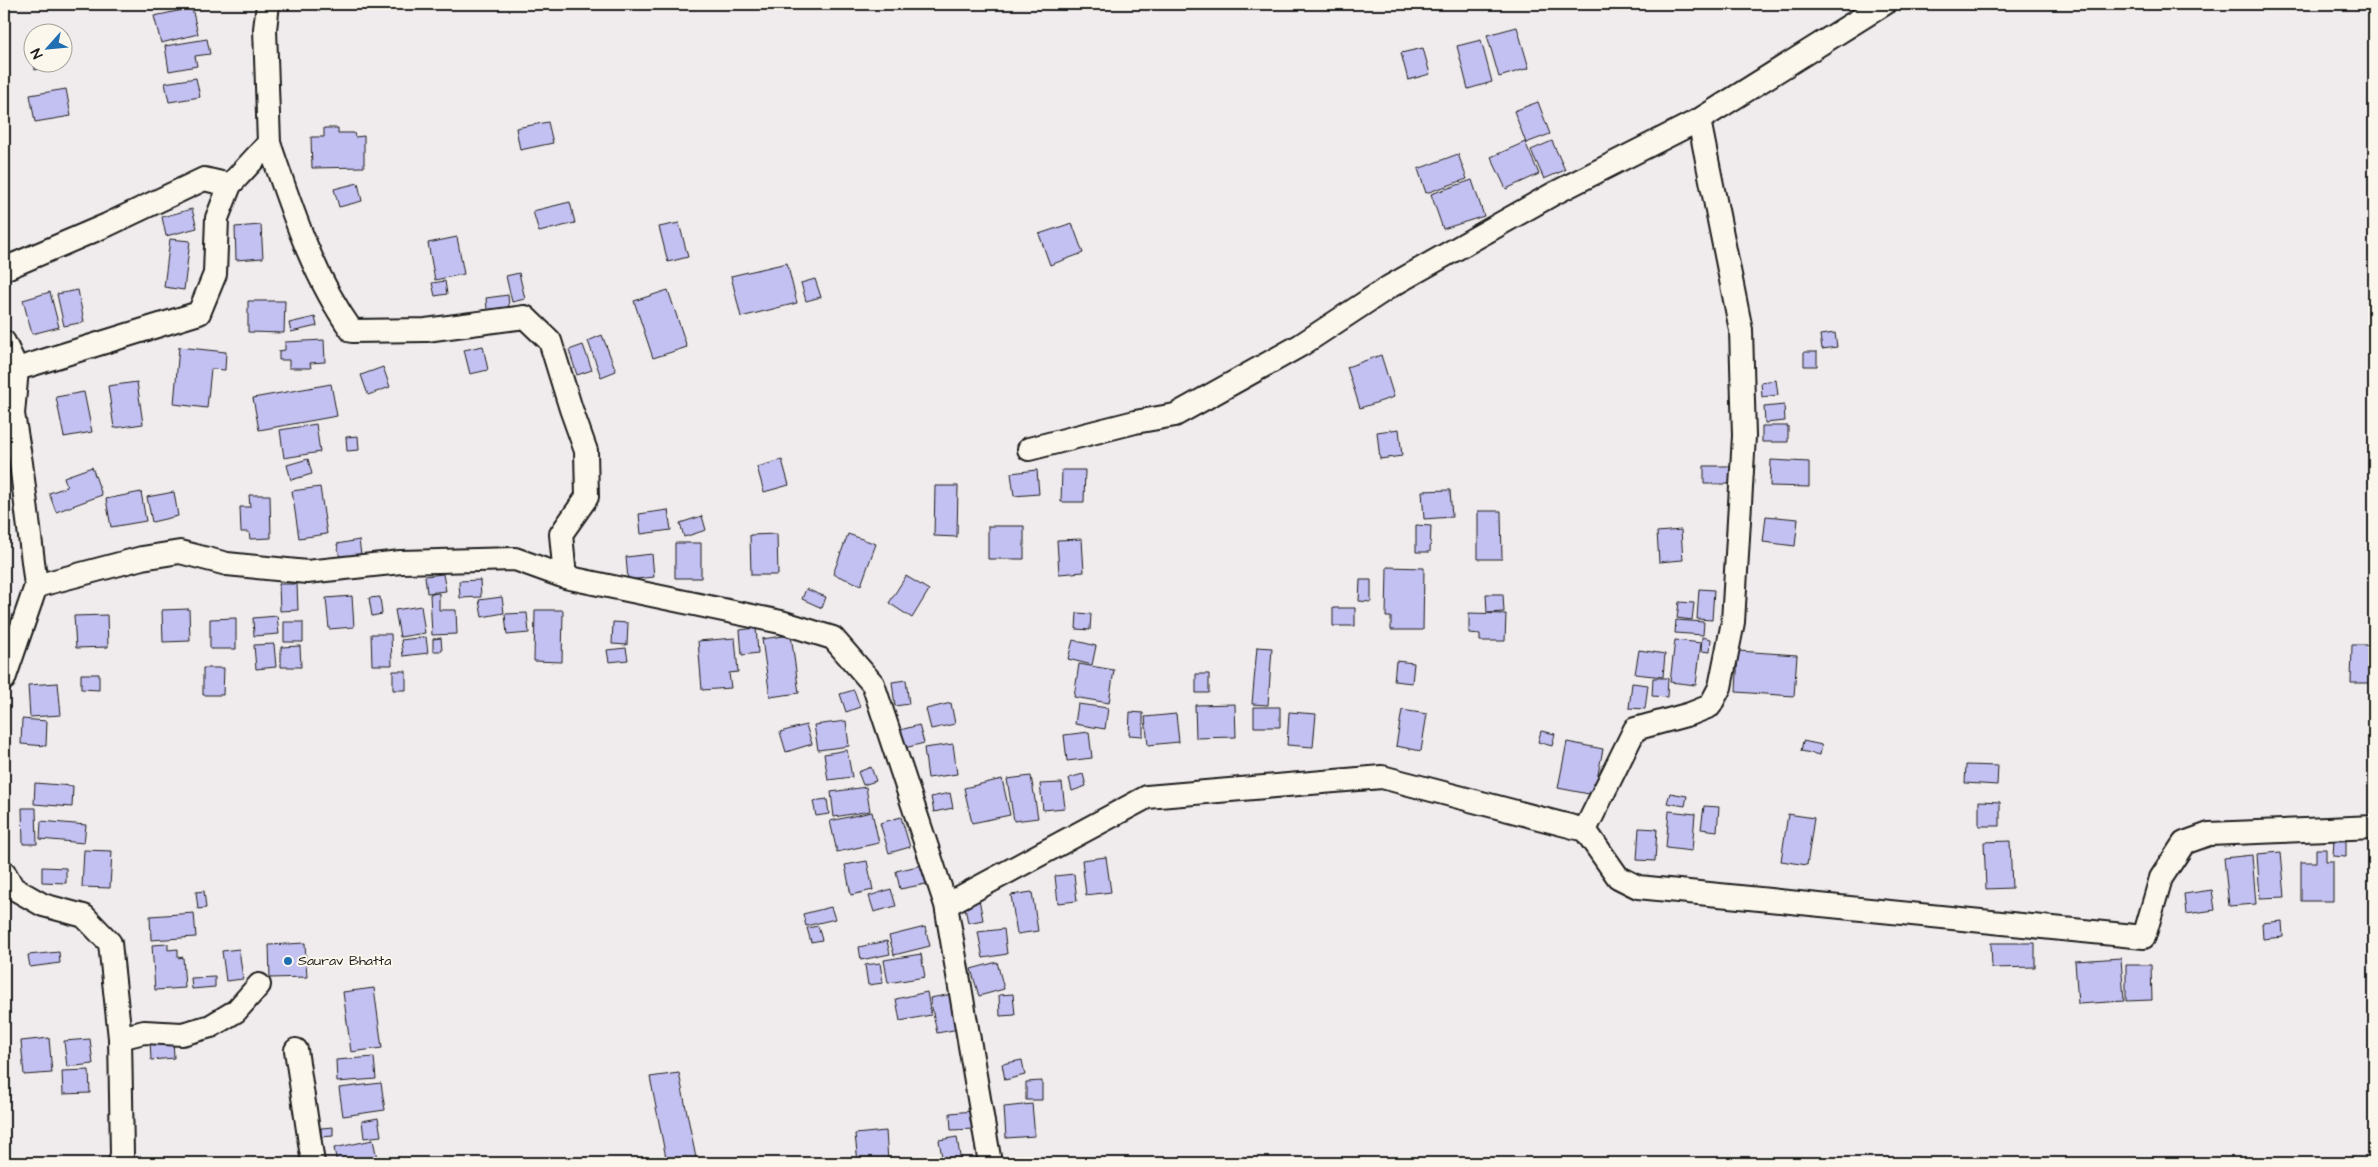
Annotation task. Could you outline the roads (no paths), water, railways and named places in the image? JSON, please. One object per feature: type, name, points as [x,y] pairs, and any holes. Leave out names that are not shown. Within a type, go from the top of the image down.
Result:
[{"type":"street","points":[[268,4],[265,29],[269,142],[301,234],[337,310],[352,331],[426,330],[525,317],[550,341],[570,409],[586,451],[588,497],[561,534],[565,577]]},
{"type":"street","points":[[1030,449],[1135,422],[1175,415],[1301,345],[1389,287],[1553,194],[1699,120],[1878,5]]},
{"type":"street","points":[[1585,830],[1635,729],[1690,714],[1710,706],[1720,687],[1733,622],[1744,436],[1741,330],[1699,120]]},
{"type":"street","points":[[17,369],[200,313],[215,274],[217,218],[230,186],[269,142]]},
{"type":"street","points":[[4,269],[107,225],[204,179],[230,186]]},
{"type":"street","points":[[4,342],[17,369],[13,414],[21,462],[36,586],[4,679]]},
{"type":"street","points":[[36,586],[142,558],[180,552],[227,564],[307,572],[401,562],[515,559],[565,577],[781,622],[833,638],[873,684],[946,905],[990,1163]]},
{"type":"street","points":[[946,905],[1147,797],[1382,777],[1585,830],[1618,877],[1638,887],[2144,937],[2161,878],[2184,843],[2209,834],[2374,827]]},
{"type":"street","points":[[4,875],[13,888],[43,905],[84,916],[110,943],[120,1038],[122,1154],[120,1163]]},
{"type":"street","points":[[120,1038],[144,1032],[182,1034],[211,1026],[236,1011],[259,985]]},
{"type":"street","points":[[296,1050],[313,1163]]},
{"type":"place","name":"Saurav Bhatta","points":[[288,961]]}]
